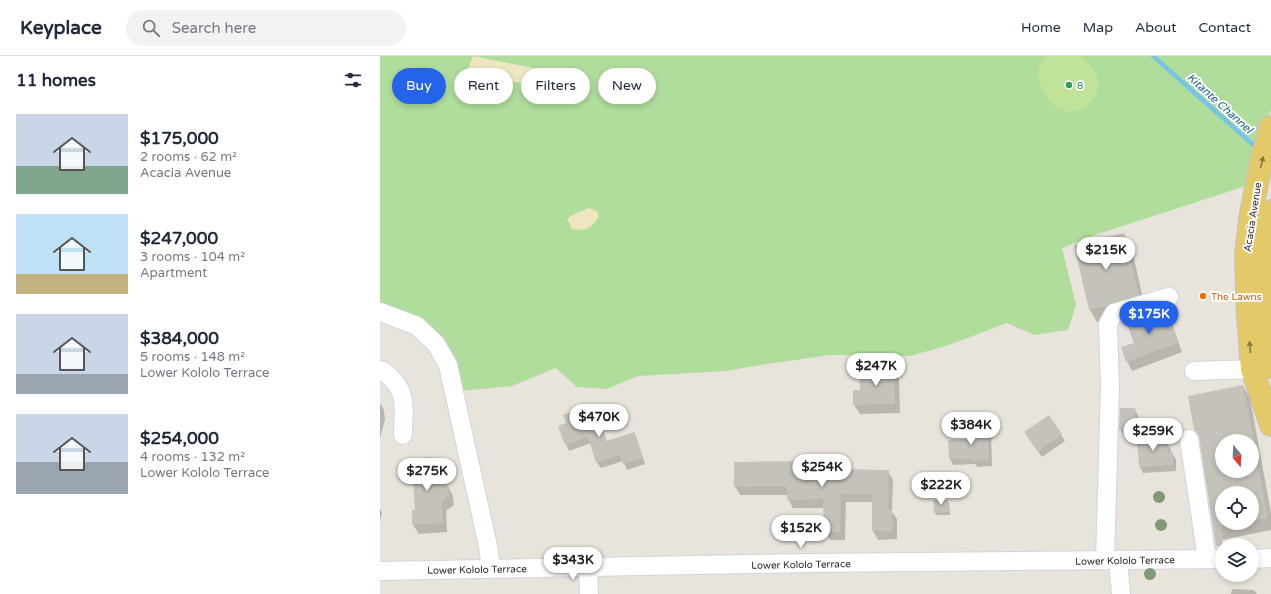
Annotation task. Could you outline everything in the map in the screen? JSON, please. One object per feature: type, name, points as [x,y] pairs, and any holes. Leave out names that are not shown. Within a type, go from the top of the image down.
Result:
[{"type":"main road","name":"Acacia Avenue","points":[[1264,366],[1248,316],[1246,254],[1251,213],[1262,159],[1271,127]]},
{"type":"main road","name":"Acacia Avenue","points":[[1271,211],[1265,304],[1264,366],[1271,425]]},
{"type":"street","points":[[1121,594],[1112,560],[1108,324],[1114,313],[1168,297]]},
{"type":"street","points":[[380,312],[417,326],[436,344],[448,365],[488,546],[491,569]]},
{"type":"street","points":[[1194,371],[1264,366]]},
{"type":"street","points":[[380,370],[384,371],[396,382],[404,399],[403,435]]},
{"type":"street","points":[[1189,439],[1215,559]]},
{"type":"street","points":[[1259,559],[1271,558]]},
{"type":"street","name":"Lower Kololo Terrace","points":[[380,571],[1215,559]]},
{"type":"street","points":[[588,567],[589,594]]},
{"type":"green space","points":[[380,56],[1271,56],[1271,110],[1248,168],[1246,186],[1095,235],[1062,248],[1076,305],[1068,330],[1034,335],[1007,323],[949,345],[910,356],[830,355],[726,371],[638,376],[607,389],[577,387],[556,368],[512,386],[461,391],[438,334],[423,318],[380,305]]},
{"type":"green space","name":"8","points":[[1046,56],[1081,56],[1091,66],[1098,78],[1098,86],[1097,94],[1087,106],[1080,110],[1065,111],[1054,106],[1049,100],[1040,84],[1038,76],[1038,68]]},
{"type":"sand","points":[[473,56],[533,68],[521,68],[521,83],[513,81],[513,68],[468,68]]},
{"type":"sand","points":[[589,208],[597,211],[599,217],[596,221],[590,227],[581,230],[572,229],[567,219],[574,214]]},
{"type":"building","points":[[1124,233],[1139,295],[1089,310],[1074,245]]},
{"type":"building","points":[[1165,309],[1178,343],[1126,362],[1121,347],[1134,343],[1126,321]]},
{"type":"building","points":[[894,366],[895,404],[853,405],[853,390],[860,390],[859,368]]},
{"type":"building","points":[[1243,385],[1253,434],[1215,434],[1215,478],[1259,478],[1259,471],[1268,518],[1259,519],[1259,486],[1215,486],[1215,530],[1222,530],[1222,538],[1215,538],[1215,540],[1199,437],[1194,430],[1188,396]]},
{"type":"building","points":[[582,408],[587,420],[598,417],[607,441],[634,432],[643,458],[623,464],[620,455],[596,463],[588,437],[565,445],[558,426],[566,423],[563,415]]},
{"type":"building","points":[[1120,408],[1135,408],[1136,429],[1119,430]]},
{"type":"building","points":[[1049,415],[1062,434],[1038,452],[1024,432]]},
{"type":"building","points":[[971,425],[988,425],[989,460],[973,461],[973,459],[949,459],[948,440],[972,439]]},
{"type":"building","points":[[1159,436],[1159,443],[1168,443],[1168,453],[1173,452],[1173,465],[1139,467],[1137,437]]},
{"type":"building","points":[[433,457],[434,479],[448,485],[449,496],[442,502],[443,523],[412,525],[412,510],[415,510],[413,478],[408,478],[407,459]]},
{"type":"building","points":[[808,461],[808,474],[839,475],[839,469],[889,470],[888,510],[892,510],[893,531],[872,531],[872,494],[841,494],[840,532],[824,532],[823,499],[787,500],[786,486],[734,487],[734,462]]},
{"type":"building","points":[[933,500],[948,500],[949,512],[934,513]]},
{"type":"waterway","name":"Kitante Channel","points":[[1153,56],[1257,148]]},
{"type":"place","name":"8","points":[[1069,85]]},
{"type":"place","name":"The Lawns","points":[[1203,296]]}]
